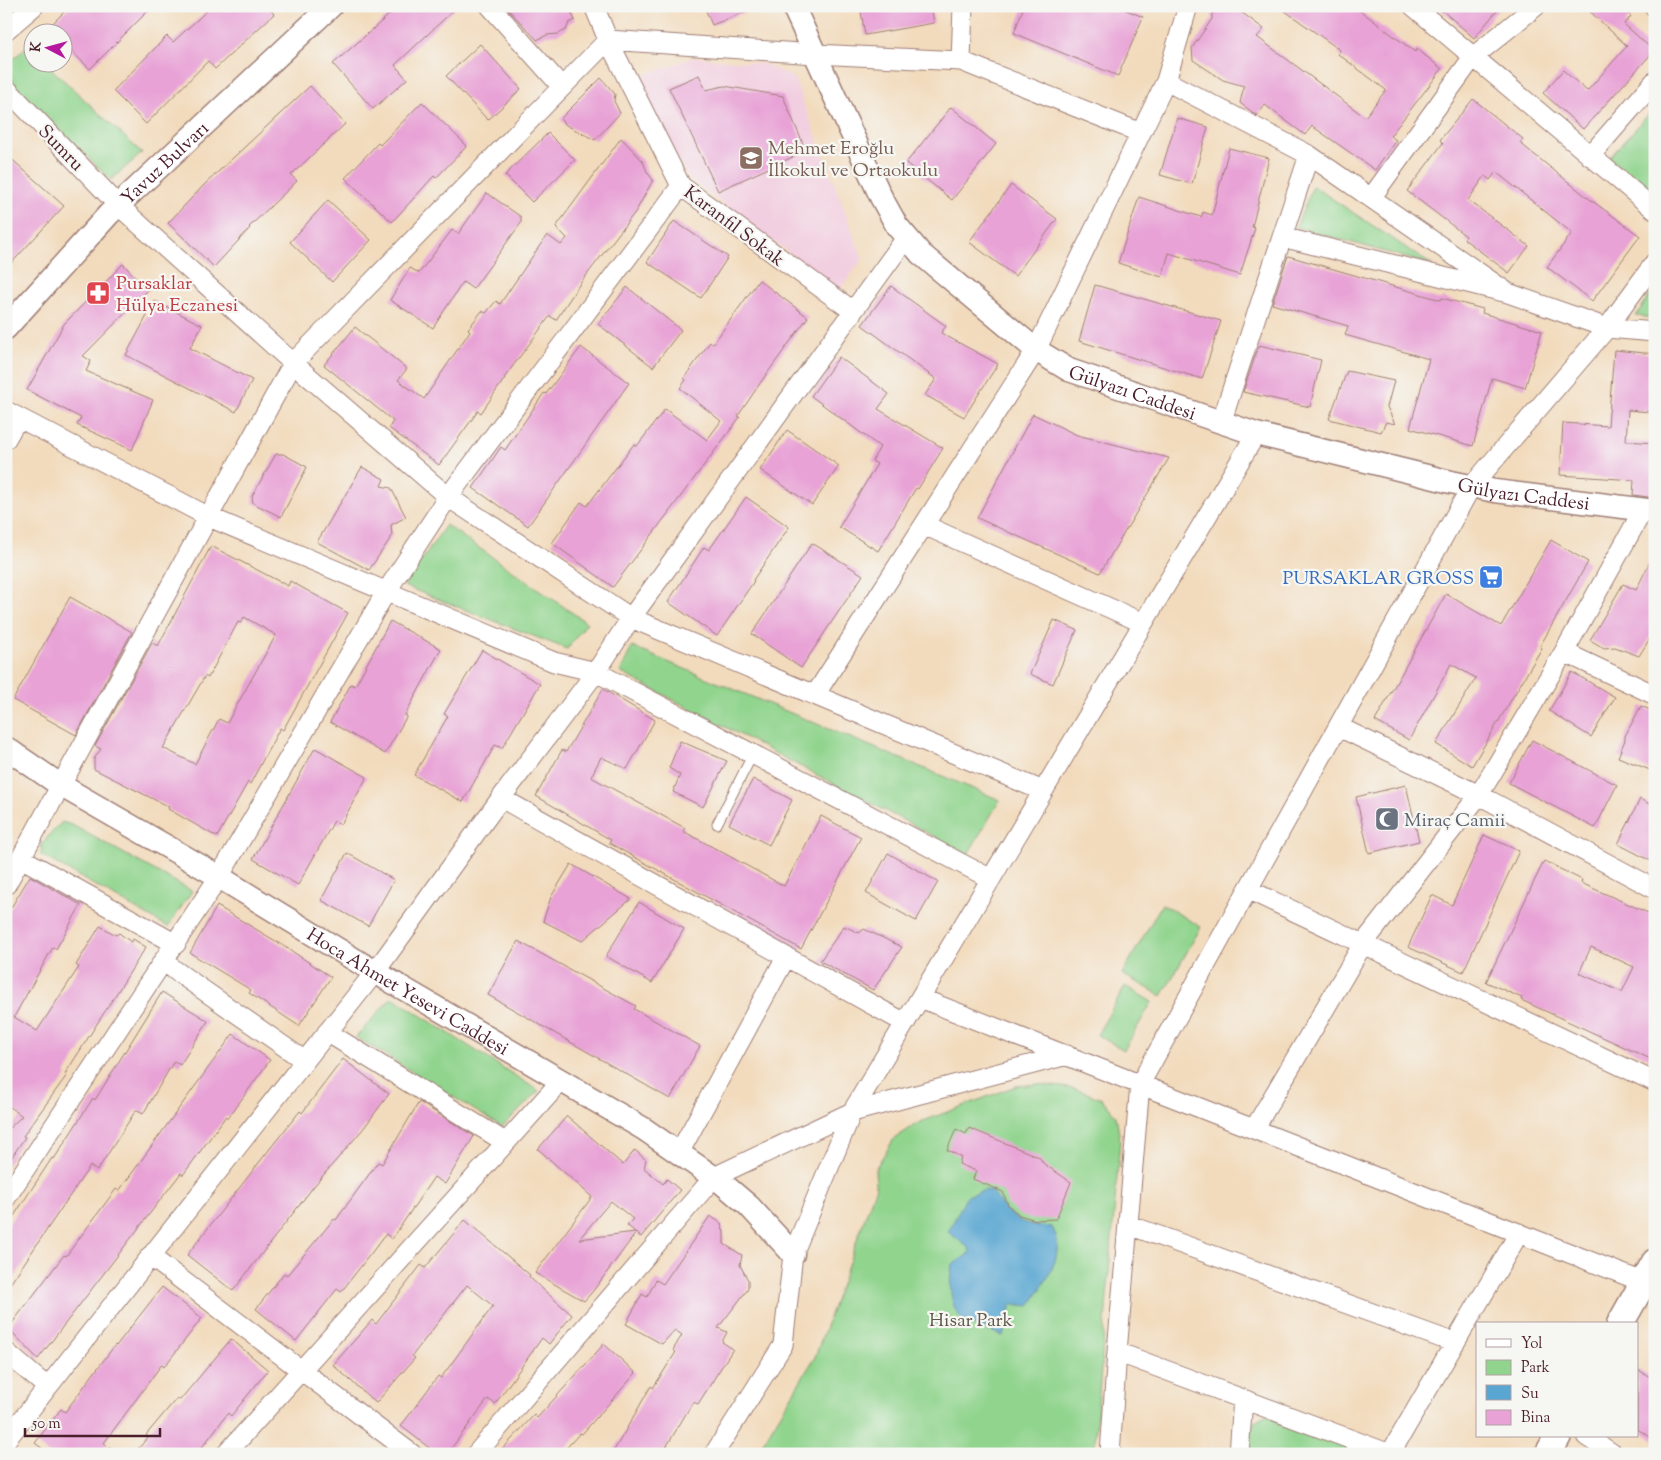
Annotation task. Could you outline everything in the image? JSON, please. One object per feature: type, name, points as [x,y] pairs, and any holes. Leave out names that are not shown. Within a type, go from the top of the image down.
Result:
[{"type":"main road","points":[[1621,1322],[1651,1278]]},
{"type":"main road","points":[[1548,1454],[1557,1438]]},
{"type":"street","points":[[6,30],[34,6]]},
{"type":"street","name":"Yavuz Bulvarı","points":[[6,328],[118,205],[331,6]]},
{"type":"street","points":[[490,6],[562,87]]},
{"type":"street","name":"Karanfil Sokak","points":[[594,6],[608,40],[681,186],[853,311]]},
{"type":"street","name":"Gülyazı Caddesi","points":[[793,6],[881,197],[897,226],[921,254],[1036,350],[1070,370],[1256,434],[1472,487],[1649,510]]},
{"type":"street","points":[[961,61],[963,6]]},
{"type":"street","points":[[816,695],[1036,350],[1166,82],[1188,6]]},
{"type":"street","points":[[1413,6],[1655,210]]},
{"type":"street","points":[[1371,198],[1473,57],[1536,6]]},
{"type":"street","points":[[6,885],[293,363],[608,40],[815,54],[961,61],[1141,133]]},
{"type":"street","points":[[1590,156],[1655,81]]},
{"type":"street","points":[[1166,82],[1309,155],[1508,293]]},
{"type":"street","name":"Sumru","points":[[6,88],[118,205],[293,363],[448,497],[631,618],[1043,791]]},
{"type":"street","points":[[1221,423],[1309,155]]},
{"type":"street","points":[[6,1198],[219,877],[386,592],[448,497],[681,186]]},
{"type":"street","points":[[1282,237],[1508,293],[1607,328],[1655,332]]},
{"type":"street","points":[[6,1440],[375,972],[501,798],[596,672],[631,618],[906,238]]},
{"type":"street","points":[[1110,1454],[1140,1084],[1472,487],[1607,328],[1655,262]]},
{"type":"street","points":[[6,439],[12,415],[208,517],[554,662],[596,672],[991,879]]},
{"type":"street","points":[[714,1454],[782,1345],[793,1254],[852,1112],[1256,434]]},
{"type":"street","points":[[1254,1129],[1363,944],[1479,795],[1649,510]]},
{"type":"street","points":[[924,525],[1143,623]]},
{"type":"street","points":[[1564,652],[1655,695]]},
{"type":"street","points":[[1339,728],[1479,795],[1655,889]]},
{"type":"street","name":"Hoca Ahmet Yesevi Caddesi","points":[[6,748],[60,784],[219,877],[375,972],[644,1129],[714,1177],[749,1206],[793,1254]]},
{"type":"street","points":[[501,798],[905,1023]]},
{"type":"street","points":[[21,858],[176,944]]},
{"type":"street","points":[[1249,890],[1655,1082]]},
{"type":"street","points":[[679,1153],[786,957]]},
{"type":"street","points":[[164,961],[305,1060]]},
{"type":"street","points":[[920,998],[1519,1233],[1651,1278]]},
{"type":"street","points":[[327,1032],[505,1142]]},
{"type":"street","points":[[476,1454],[714,1177],[852,1112],[1066,1055]]},
{"type":"street","points":[[226,1454],[562,1080]]},
{"type":"street","points":[[1129,1224],[1455,1343]]},
{"type":"street","points":[[1117,1352],[1390,1454],[1519,1233]]},
{"type":"street","points":[[150,1256],[412,1454]]},
{"type":"street","points":[[6,1352],[46,1387]]},
{"type":"street","points":[[1239,1454],[1243,1399]]},
{"type":"street","points":[[1589,1438],[1613,1454]]},
{"type":"lane","points":[[717,824],[754,754]]},
{"type":"shaded area","name":"Mehmet Eroğlu İlkokul ve Ortaokulu","points":[[695,57],[764,64],[794,78],[863,259],[839,290],[687,177],[637,78]]},
{"type":"green space","points":[[22,51],[22,72],[55,72],[142,153],[111,180],[6,77],[6,66]]},
{"type":"green space","points":[[1655,107],[1655,192],[1609,158]]},
{"type":"green space","points":[[1313,186],[1432,265],[1296,227]]},
{"type":"green space","points":[[1655,287],[1655,318],[1636,316]]},
{"type":"green space","points":[[446,525],[587,623],[567,649],[404,586]]},
{"type":"green space","points":[[632,647],[1000,800],[968,854],[620,672]]},
{"type":"green space","points":[[62,822],[72,825],[192,891],[168,927],[41,855],[42,843]]},
{"type":"green space","points":[[1162,904],[1201,927],[1162,996],[1122,974]]},
{"type":"green space","points":[[1125,986],[1152,1002],[1124,1050],[1097,1035]]},
{"type":"green space","points":[[392,997],[539,1091],[502,1127],[356,1037]]},
{"type":"green space","name":"Hisar Park","points":[[1037,1084],[1076,1089],[1102,1099],[1116,1116],[1120,1140],[1094,1454],[756,1454],[815,1357],[876,1187],[875,1169],[894,1139],[918,1123],[1016,1086]]},
{"type":"green space","points":[[1267,1415],[1356,1449],[1358,1454],[1248,1454],[1251,1424]]},
{"type":"water","points":[[985,1190],[993,1192],[1005,1209],[1017,1219],[1032,1224],[1052,1227],[1056,1237],[1056,1258],[1047,1278],[1030,1306],[1012,1304],[1003,1336],[965,1321],[956,1310],[951,1295],[952,1265],[970,1253],[969,1248],[948,1232],[967,1196]]},
{"type":"building","points":[[70,6],[153,6],[90,69],[72,52],[72,22],[54,22]]},
{"type":"building","points":[[212,6],[267,6],[274,14],[215,69],[208,61],[146,124],[113,91],[167,36],[173,42]]},
{"type":"building","points":[[399,6],[458,6],[395,65],[407,79],[373,109],[333,64]]},
{"type":"building","points":[[505,6],[568,6],[575,20],[569,23],[566,30],[537,40]]},
{"type":"building","points":[[704,6],[757,6],[758,7],[712,25]]},
{"type":"building","points":[[860,6],[931,6],[934,23],[865,35]]},
{"type":"building","points":[[1024,6],[1117,6],[1143,17],[1118,76],[1014,33]]},
{"type":"building","points":[[1219,6],[1233,6],[1264,29],[1257,37],[1365,117],[1386,90],[1338,54],[1340,50],[1278,6],[1354,6],[1415,52],[1417,49],[1442,69],[1390,136],[1396,140],[1375,170],[1312,126],[1305,135],[1265,105],[1257,116],[1240,103],[1244,86],[1223,80],[1193,60],[1192,48],[1212,19],[1212,14]]},
{"type":"building","points":[[1437,6],[1501,6],[1474,38]]},
{"type":"building","points":[[1584,6],[1620,6],[1631,16],[1624,24],[1654,51],[1583,129],[1543,93],[1563,70],[1587,91],[1627,46]]},
{"type":"building","points":[[480,44],[521,89],[488,120],[446,76]]},
{"type":"building","points":[[699,75],[706,90],[724,86],[783,96],[806,151],[718,191],[669,88]]},
{"type":"building","points":[[601,78],[615,94],[614,101],[620,113],[595,140],[566,125],[560,119]]},
{"type":"building","points":[[310,86],[345,124],[291,175],[297,181],[249,227],[214,267],[168,223],[204,185]]},
{"type":"building","points":[[1473,99],[1523,139],[1520,143],[1587,197],[1640,236],[1592,301],[1547,267],[1572,233],[1496,172],[1490,180],[1485,176],[1468,200],[1529,246],[1509,273],[1464,239],[1466,236],[1407,191],[1443,143],[1440,140]]},
{"type":"building","points":[[422,102],[467,146],[436,178],[434,176],[392,222],[345,178],[378,143],[380,145]]},
{"type":"building","points":[[951,107],[996,144],[952,200],[906,163]]},
{"type":"building","points":[[1177,118],[1208,127],[1192,184],[1160,175]]},
{"type":"building","points":[[548,133],[575,160],[532,202],[505,175]]},
{"type":"building","points":[[621,138],[643,161],[647,172],[653,180],[636,211],[579,285],[556,320],[550,316],[504,378],[481,413],[478,411],[439,465],[389,428],[393,421],[324,365],[355,327],[407,369],[398,380],[424,399],[470,331],[468,329],[482,311],[486,313],[496,301],[500,304],[547,235],[561,245],[567,238],[556,227]]},
{"type":"building","points":[[1229,148],[1269,158],[1252,227],[1255,228],[1240,275],[1169,253],[1162,277],[1118,263],[1139,197],[1201,217],[1203,212],[1212,215]]},
{"type":"building","points":[[6,154],[64,206],[6,269]]},
{"type":"building","points":[[1011,185],[1057,219],[1015,276],[969,242]]},
{"type":"building","points":[[487,193],[521,217],[521,223],[473,289],[463,282],[433,328],[390,300],[410,268],[419,273],[452,230],[458,234]]},
{"type":"building","points":[[328,200],[371,240],[332,282],[290,242]]},
{"type":"building","points":[[674,221],[728,257],[701,298],[647,262]]},
{"type":"building","points":[[1288,256],[1441,300],[1442,298],[1483,309],[1482,313],[1542,331],[1525,388],[1492,378],[1473,446],[1410,428],[1429,359],[1345,335],[1348,326],[1272,304]]},
{"type":"building","points":[[123,264],[148,290],[83,356],[91,361],[86,371],[153,400],[132,450],[77,425],[81,418],[27,390],[64,324]]},
{"type":"building","points":[[759,280],[808,317],[763,379],[738,416],[740,417],[613,587],[552,543],[581,502],[587,506],[634,444],[637,446],[665,409],[707,440],[721,421],[680,388],[686,380],[684,378],[710,342],[713,344]]},
{"type":"building","points":[[1095,285],[1221,321],[1202,379],[1079,341]]},
{"type":"building","points":[[891,286],[946,326],[941,333],[998,364],[964,417],[925,395],[936,379],[862,325]]},
{"type":"building","points":[[627,287],[681,330],[653,367],[598,324]]},
{"type":"building","points":[[155,301],[202,325],[190,348],[252,380],[236,412],[126,355]]},
{"type":"building","points":[[1259,345],[1321,360],[1310,407],[1243,392]]},
{"type":"building","points":[[581,347],[629,383],[528,526],[473,488],[501,447],[505,450],[544,393],[546,394]]},
{"type":"building","points":[[1614,350],[1655,354],[1650,412],[1628,410],[1626,441],[1655,443],[1655,498],[1633,495],[1634,480],[1560,475],[1563,423],[1608,426]]},
{"type":"building","points":[[839,357],[889,394],[878,409],[943,448],[878,551],[839,527],[877,464],[872,461],[880,447],[811,396]]},
{"type":"building","points":[[1347,371],[1394,381],[1387,407],[1395,424],[1386,422],[1381,432],[1329,419]]},
{"type":"building","points":[[1033,414],[1077,435],[1169,458],[1100,573],[977,518]]},
{"type":"building","points":[[787,430],[839,466],[812,505],[760,470]]},
{"type":"building","points":[[276,454],[283,454],[307,467],[281,517],[253,503],[252,496]]},
{"type":"building","points":[[362,467],[384,479],[381,486],[391,488],[406,517],[391,525],[392,536],[369,570],[317,542]]},
{"type":"building","points":[[746,497],[789,527],[717,636],[668,602],[704,547],[709,550]]},
{"type":"building","points":[[1551,540],[1588,562],[1540,646],[1542,648],[1472,766],[1436,744],[1476,678],[1451,664],[1409,740],[1375,721],[1446,594],[1501,626]]},
{"type":"building","points":[[812,543],[863,575],[801,668],[752,634]]},
{"type":"building","points":[[211,546],[288,586],[290,581],[348,613],[283,730],[280,728],[250,784],[248,782],[217,837],[168,809],[169,807],[94,769],[94,759],[101,749],[95,746],[152,643],[158,646]],"holes":[[[244,617],[276,635],[227,723],[219,719],[195,764],[163,748],[205,676],[208,678],[238,622],[241,623]]]},
{"type":"building","points":[[1655,552],[1655,630],[1639,656],[1615,647],[1604,648],[1590,640],[1623,584],[1636,590]]},
{"type":"building","points":[[70,597],[132,632],[76,735],[13,700]]},
{"type":"building","points":[[1054,620],[1077,630],[1053,684],[1030,674]]},
{"type":"building","points":[[390,621],[441,649],[405,715],[407,716],[385,754],[330,722],[351,684],[355,686]]},
{"type":"building","points":[[482,650],[540,684],[502,748],[495,745],[463,802],[414,775],[448,716],[444,714]]},
{"type":"building","points":[[1572,672],[1615,697],[1591,737],[1549,711]]},
{"type":"building","points":[[603,689],[655,720],[627,769],[601,757],[591,777],[685,828],[683,831],[784,886],[821,816],[861,837],[801,949],[609,843],[611,840],[536,796],[562,750],[566,752]]},
{"type":"building","points":[[1641,706],[1655,712],[1655,772],[1618,757],[1625,736]]},
{"type":"building","points":[[1532,740],[1617,785],[1595,828],[1509,783]]},
{"type":"building","points":[[680,741],[727,761],[703,807],[673,792],[680,775],[669,768]]},
{"type":"building","points":[[315,748],[367,777],[341,824],[334,821],[298,885],[253,859]]},
{"type":"building","points":[[753,779],[792,800],[769,845],[729,824]]},
{"type":"building","name":"Miraç Camii","points":[[1406,785],[1419,841],[1369,853],[1356,797]]},
{"type":"building","points":[[1640,799],[1655,807],[1655,863],[1618,844]]},
{"type":"building","points":[[1484,835],[1519,851],[1463,972],[1408,947],[1432,895],[1452,905]]},
{"type":"building","points":[[347,853],[394,880],[368,926],[321,900]]},
{"type":"building","points":[[888,853],[938,882],[916,921],[866,893]]},
{"type":"building","points":[[1544,861],[1582,880],[1581,883],[1655,916],[1655,1061],[1521,1000],[1522,998],[1486,982]],"holes":[[[1591,947],[1634,967],[1622,992],[1579,973]]]},
{"type":"building","points":[[571,864],[631,899],[582,941],[543,921],[551,897]]},
{"type":"building","points":[[30,876],[81,905],[56,949],[53,947],[14,1017],[37,1031],[79,967],[76,965],[100,926],[116,935],[119,933],[131,942],[133,939],[146,947],[65,1074],[67,1075],[23,1136],[25,1137],[6,1166],[6,1131],[22,1116],[6,1104],[6,916]]},
{"type":"building","points":[[639,902],[684,929],[652,983],[606,956]]},
{"type":"building","points":[[217,906],[331,977],[299,1026],[249,993],[251,990],[190,953]]},
{"type":"building","points":[[844,926],[859,933],[864,929],[902,947],[873,990],[820,961]]},
{"type":"building","points":[[518,941],[636,1006],[634,1009],[700,1046],[670,1099],[488,995]]},
{"type":"building","points":[[162,992],[208,1021],[180,1065],[174,1061],[143,1114],[136,1110],[97,1171],[90,1166],[6,1290],[6,1228],[52,1158],[54,1159],[93,1098],[95,1100]]},
{"type":"building","points":[[233,1034],[270,1060],[228,1118],[226,1116],[183,1175],[181,1173],[38,1359],[10,1330],[10,1326],[116,1189],[119,1191]]},
{"type":"building","points":[[343,1059],[389,1094],[363,1129],[314,1186],[233,1291],[187,1255],[300,1111],[302,1113]]},
{"type":"building","points":[[419,1102],[474,1136],[445,1184],[434,1177],[392,1239],[386,1234],[341,1292],[337,1289],[296,1341],[256,1309],[284,1273],[287,1275],[334,1219],[336,1220],[378,1162],[382,1164]]},
{"type":"building","points":[[567,1116],[623,1165],[635,1150],[646,1160],[644,1168],[663,1184],[667,1179],[680,1190],[641,1237],[636,1233],[584,1301],[535,1273],[592,1197],[538,1149]],"holes":[[[611,1201],[633,1219],[627,1225],[635,1232],[579,1239]]]},
{"type":"building","points":[[969,1128],[1039,1157],[1044,1164],[1071,1182],[1056,1219],[1036,1220],[1019,1215],[1008,1205],[1003,1192],[973,1179],[976,1171],[959,1164],[961,1157],[947,1150],[956,1129],[966,1134]]},
{"type":"building","points":[[710,1216],[721,1223],[724,1232],[724,1244],[742,1255],[740,1265],[748,1280],[748,1289],[718,1328],[727,1332],[722,1342],[733,1349],[698,1404],[693,1402],[662,1454],[612,1454],[651,1386],[653,1388],[676,1352],[673,1350],[682,1335],[675,1330],[662,1344],[626,1324],[642,1294],[647,1297],[656,1280],[663,1284]]},
{"type":"building","points":[[465,1220],[530,1275],[529,1277],[572,1315],[549,1344],[542,1338],[495,1404],[488,1399],[447,1454],[437,1454],[401,1426],[438,1376],[441,1378],[493,1306],[467,1285],[412,1356],[415,1358],[376,1403],[333,1365],[372,1320],[376,1324],[421,1265],[425,1268]]},
{"type":"building","points":[[162,1287],[202,1318],[164,1367],[162,1364],[104,1443],[118,1454],[49,1454],[35,1443],[61,1409],[65,1412],[115,1345]]},
{"type":"building","points":[[231,1339],[268,1370],[231,1416],[228,1413],[197,1454],[134,1454],[148,1437],[146,1435],[177,1398],[180,1400]]},
{"type":"building","points":[[604,1344],[636,1373],[582,1434],[580,1433],[561,1454],[498,1454],[534,1415],[537,1418]]},
{"type":"building","points":[[1638,1370],[1655,1380],[1655,1440],[1638,1430]]},
{"type":"place","name":"Mehmet Eroğlu İlkokul ve Ortaokulu","points":[[751,158]]},
{"type":"place","name":"Pursaklar Hülya Eczanesi","points":[[98,293]]},
{"type":"place","name":"PURSAKLAR GROSS","points":[[1491,577]]},
{"type":"place","name":"Miraç Camii","points":[[1387,819]]}]
